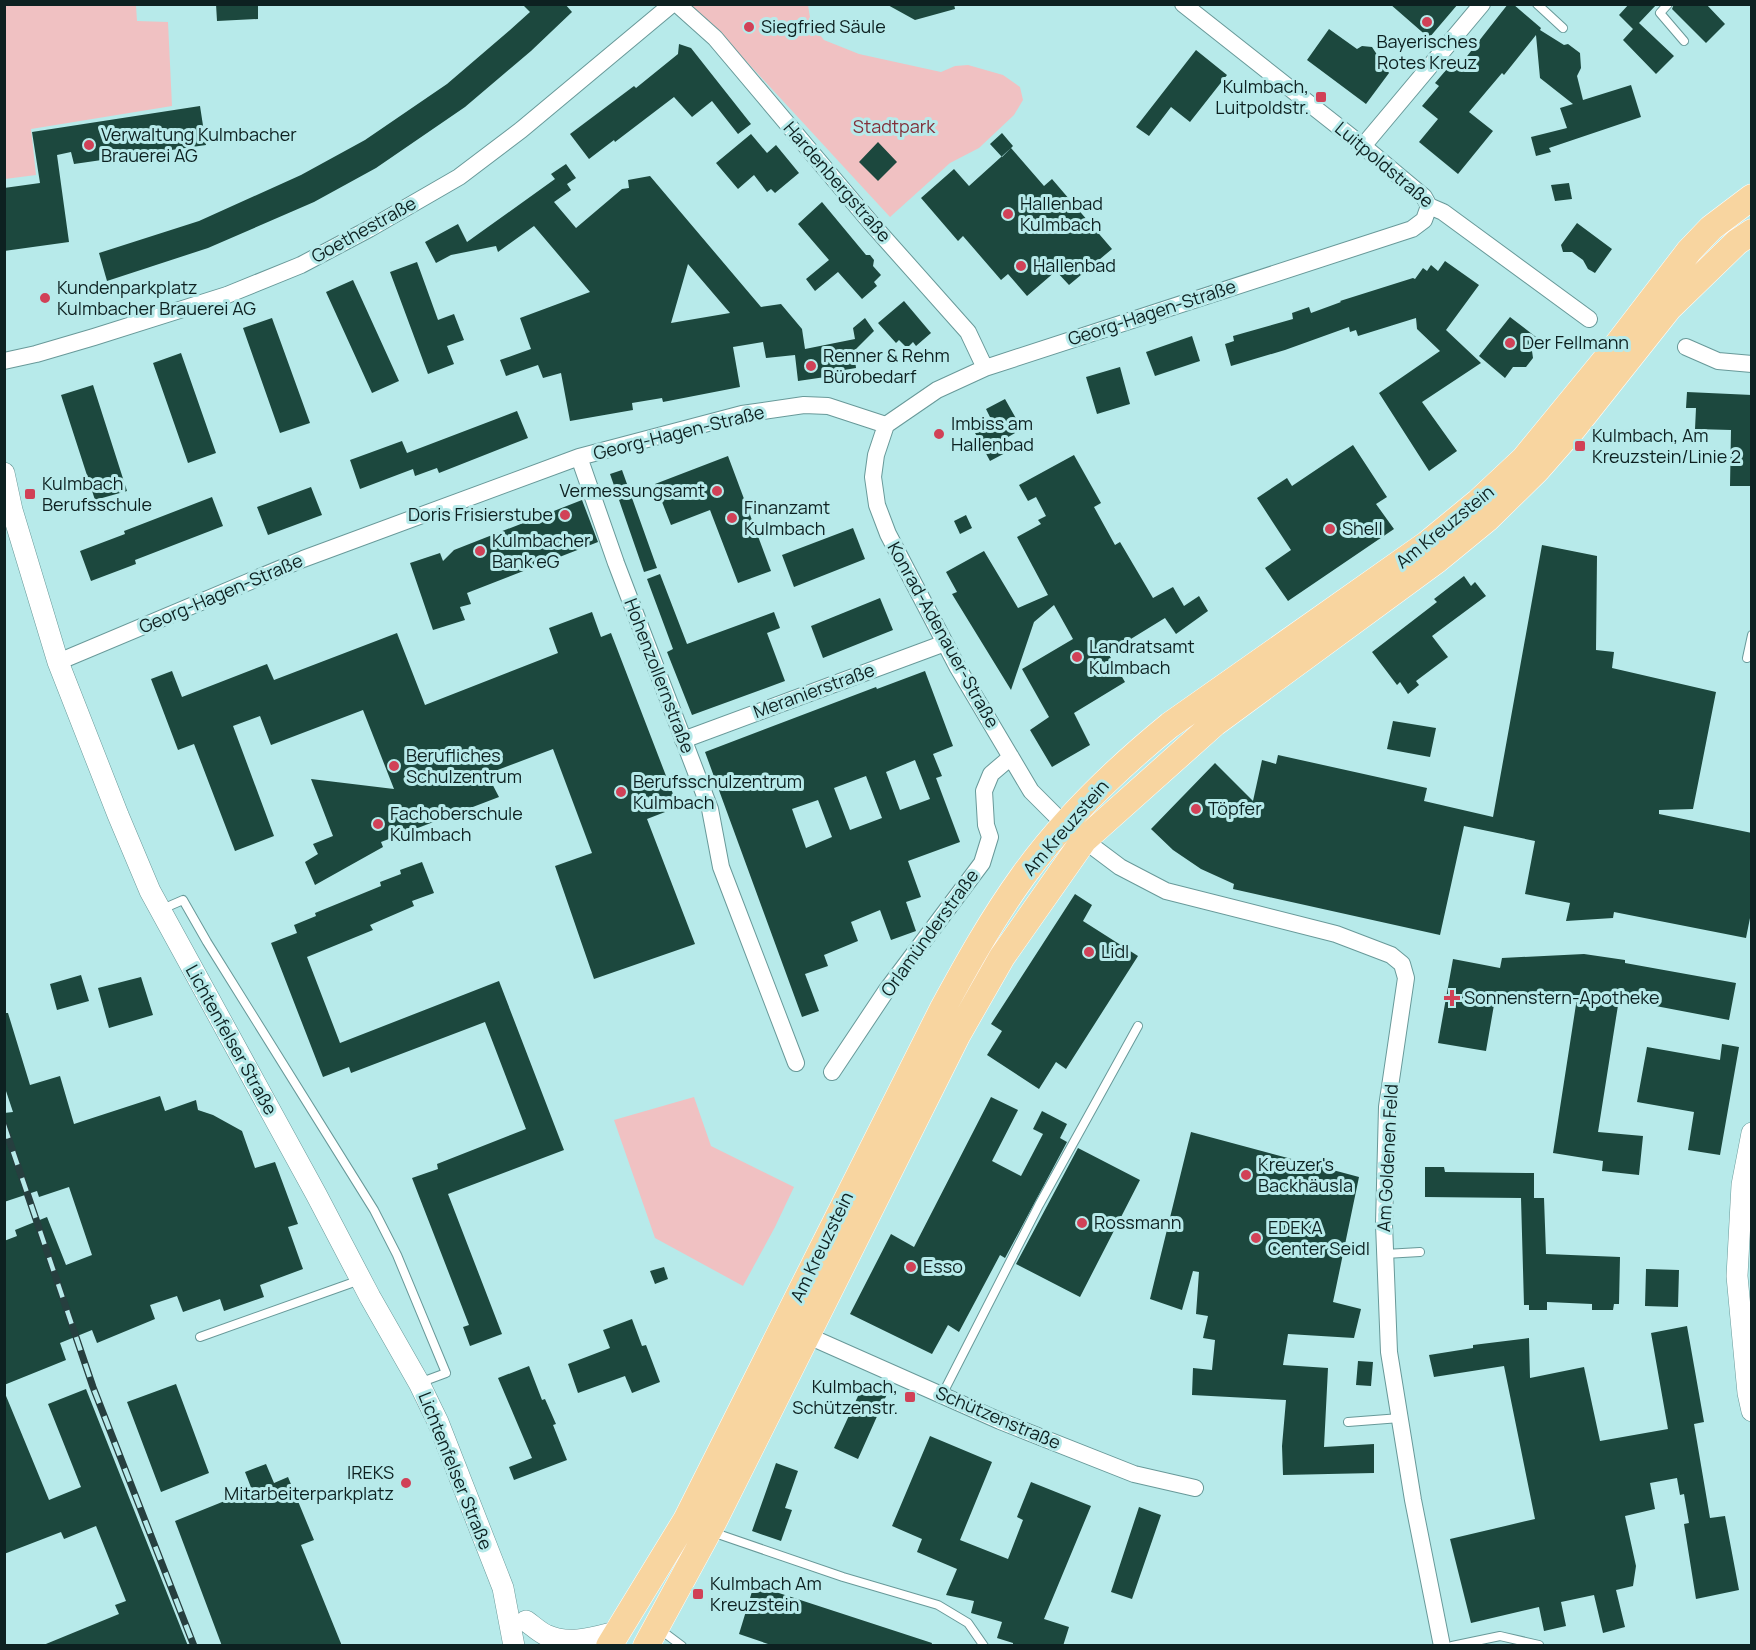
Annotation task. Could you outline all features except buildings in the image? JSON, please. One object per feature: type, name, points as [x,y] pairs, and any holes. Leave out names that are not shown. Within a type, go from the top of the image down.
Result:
[{"type":"main road","name":"Am Kreuzstein","points":[[651,1636],[709,1531],[958,1034],[1074,833],[1109,779],[1170,725],[1427,544],[1478,502],[1524,459],[1610,354],[1689,251],[1711,228],[1752,197]]},
{"type":"main road","name":"Am Kreuzstein","points":[[614,1638],[686,1520],[947,1000],[979,942],[1024,875],[1215,723],[1437,560],[1487,519],[1566,438],[1669,308],[1737,242],[1752,232]]},
{"type":"street","name":"Goethestraße","points":[[4,361],[65,346],[227,295],[301,265],[369,229],[459,177],[521,130],[672,4]]},
{"type":"street","name":"Hardenbergstraße","points":[[677,4],[715,38],[968,332],[985,368]]},
{"type":"street","name":"Luitpoldstraße","points":[[1183,4],[1363,146],[1424,197],[1430,206],[1443,212],[1589,319]]},
{"type":"street","points":[[1363,146],[1482,4]]},
{"type":"street","name":"Georg-Hagen-Straße","points":[[58,662],[303,559],[579,457],[742,414],[804,405],[828,406],[886,425],[937,390],[985,368],[1412,229],[1424,220],[1430,206]]},
{"type":"street","points":[[1686,347],[1718,361],[1752,364]]},
{"type":"street","name":"Konrad-Adenauer-Straße","points":[[886,425],[876,454],[873,477],[877,506],[888,534],[945,643],[1031,791],[1074,833]]},
{"type":"street","name":"Hohenzollernstraße","points":[[579,457],[616,563],[710,809],[721,867],[796,1063]]},
{"type":"street","name":"Lichtenfelser Straße","points":[[4,473],[12,510],[58,662],[118,815],[160,910],[419,1383],[438,1422],[503,1588],[514,1646]]},
{"type":"street","name":"Meranierstraße","points":[[683,740],[945,643]]},
{"type":"street","name":"Orlamünderstraße","points":[[832,1072],[886,991],[982,863],[990,837],[984,809],[984,791],[991,774],[1011,758]]},
{"type":"street","name":"Am Goldenen Feld","points":[[1074,833],[1120,867],[1166,891],[1336,934],[1391,955],[1402,964],[1406,978],[1387,1107],[1384,1224],[1389,1352],[1413,1500],[1442,1646]]},
{"type":"street","points":[[1752,1133],[1742,1185],[1737,1276],[1748,1393],[1752,1412]]},
{"type":"street","name":"Schützenstraße","points":[[806,1335],[942,1395],[1134,1474],[1195,1488]]},
{"type":"street","name":"Lichtenfelser Straße","points":[[503,1588],[526,1621],[537,1646]]},
{"type":"street","points":[[526,1621],[545,1635],[565,1640],[614,1638]]},
{"type":"lane","points":[[1537,4],[1563,28]]},
{"type":"lane","points":[[1668,4],[1660,13],[1684,40]]},
{"type":"lane","points":[[1747,658],[1752,635]]},
{"type":"lane","points":[[160,910],[183,900],[374,1210],[397,1255],[446,1373],[419,1383]]},
{"type":"lane","points":[[942,1395],[1039,1205],[1138,1026]]},
{"type":"lane","points":[[1385,1254],[1420,1252]]},
{"type":"lane","points":[[200,1336],[361,1280]]},
{"type":"lane","points":[[1348,1422],[1400,1418]]},
{"type":"lane","points":[[709,1531],[843,1577],[938,1605],[968,1623],[984,1646]]},
{"type":"lane","points":[[651,1636],[682,1646]]},
{"type":"lane","points":[[1452,1646],[1500,1636],[1539,1645]]},
{"type":"green space","points":[[4,5],[136,5],[137,21],[168,22],[172,106],[31,129],[36,175],[5,179]]},
{"type":"green space","name":"Stadtpark","points":[[688,5],[808,5],[811,24],[824,40],[859,54],[941,72],[955,66],[968,65],[1003,75],[1020,87],[1023,100],[1014,115],[979,148],[950,163],[890,217],[723,36]]},
{"type":"green space","points":[[694,1097],[711,1146],[794,1187],[743,1286],[655,1238],[614,1120]]},
{"type":"railway","points":[[4,1125],[93,1387],[194,1646]]},
{"type":"place","name":"Bayerisches Rotes Kreuz","points":[[1427,22]]},
{"type":"place","name":"Siegfried Säule","points":[[749,27]]},
{"type":"place","name":"Kulmbach, Luitpoldstr.","points":[[1321,97]]},
{"type":"place","name":"Verwaltung Kulmbacher Brauerei AG","points":[[89,145]]},
{"type":"place","name":"Hallenbad Kulmbach","points":[[1008,214]]},
{"type":"place","name":"Hallenbad","points":[[1021,266]]},
{"type":"place","name":"Kundenparkplatz Kulmbacher Brauerei AG","points":[[45,298]]},
{"type":"place","name":"Der Fellmann","points":[[1510,343]]},
{"type":"place","name":"Renner & Rehm Bürobedarf","points":[[811,366]]},
{"type":"place","name":"Imbiss am Hallenbad","points":[[939,434]]},
{"type":"place","name":"Kulmbach, Am Kreuzstein/Linie 2","points":[[1580,446]]},
{"type":"place","name":"Vermessungsamt","points":[[717,491]]},
{"type":"place","name":"Kulmbach Berufsschule","points":[[30,494]]},
{"type":"place","name":"Doris Frisierstube","points":[[565,515]]},
{"type":"place","name":"Finanzamt Kulmbach","points":[[732,518]]},
{"type":"place","name":"Shell","points":[[1330,529]]},
{"type":"place","name":"Kulmbacher Bank eG","points":[[480,551]]},
{"type":"place","name":"Landratsamt Kulmbach","points":[[1077,657]]},
{"type":"place","name":"Berufliches Schulzentrum","points":[[394,766]]},
{"type":"place","name":"Berufsschulzentrum Kulmbach","points":[[621,792]]},
{"type":"place","name":"Töpfer","points":[[1196,809]]},
{"type":"place","name":"Fachoberschule Kulmbach","points":[[378,824]]},
{"type":"place","name":"Lidl","points":[[1089,952]]},
{"type":"place","name":"Sonnenstern-Apotheke","points":[[1452,998]]},
{"type":"place","name":"Kreuzer's Backhäusla","points":[[1246,1175]]},
{"type":"place","name":"Rossmann","points":[[1082,1223]]},
{"type":"place","name":"EDEKA Center Seidl","points":[[1256,1238]]},
{"type":"place","name":"Esso","points":[[911,1267]]},
{"type":"place","name":"Kulmbach, Schützenstr.","points":[[910,1397]]},
{"type":"place","name":"IREKS Mitarbeiterparkplatz","points":[[406,1483]]},
{"type":"place","name":"Kulmbach Am Kreuzstein","points":[[698,1594]]}]
